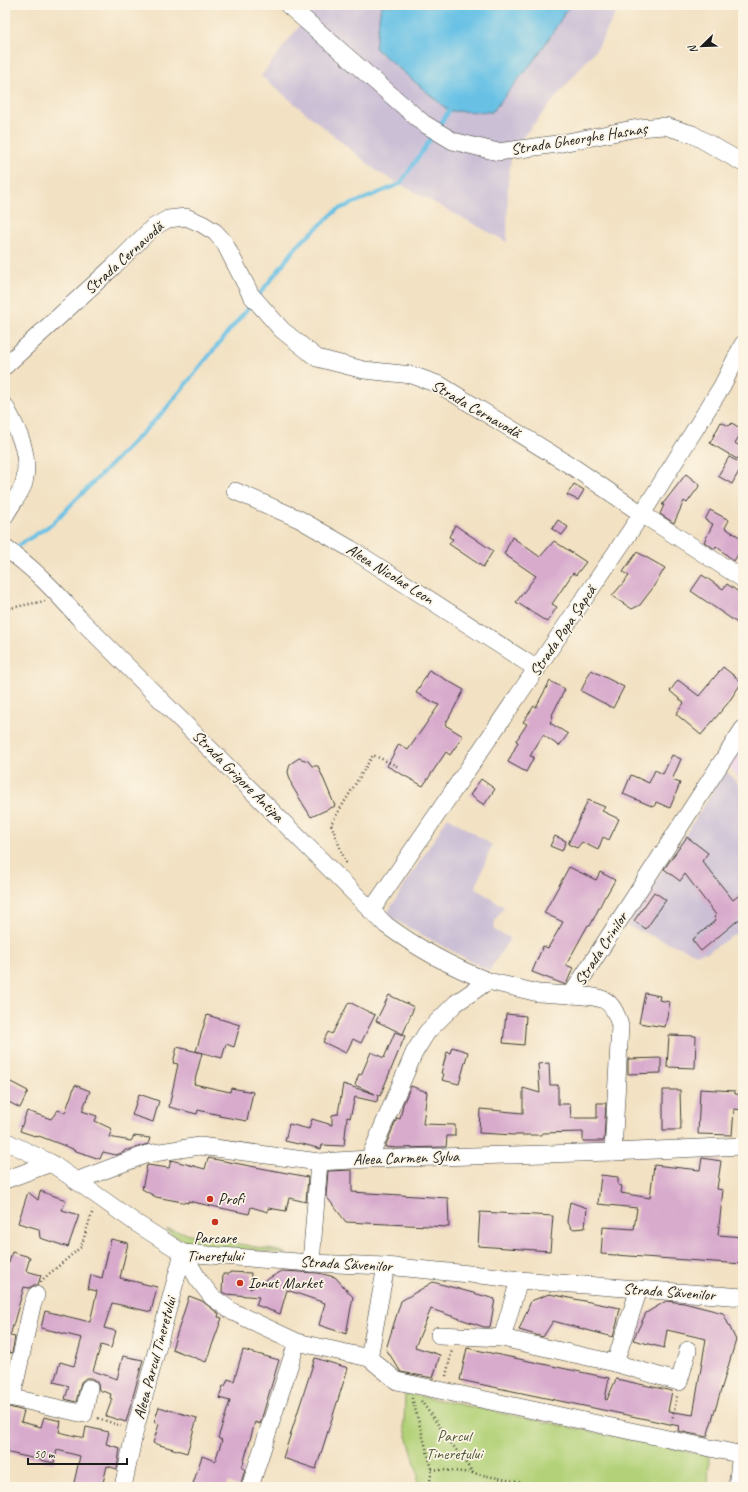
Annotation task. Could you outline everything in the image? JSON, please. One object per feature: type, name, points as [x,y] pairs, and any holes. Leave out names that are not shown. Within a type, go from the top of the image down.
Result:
[{"type":"main road","points":[[739,1487],[743,1454]]},
{"type":"street","name":"Strada Gheorghe Hasnaș","points":[[288,5],[423,123],[453,141],[498,152],[537,147],[638,128],[665,126],[692,134],[743,163]]},
{"type":"street","name":"Strada Cernavodă","points":[[5,366],[114,266],[152,228],[168,219],[186,217],[215,232],[224,242],[251,295],[282,330],[318,358],[364,370],[412,375],[440,386],[573,467],[642,514],[743,578]]},
{"type":"street","name":"Strada Popa Șapcă","points":[[371,911],[642,514],[722,386],[743,344]]},
{"type":"street","points":[[5,406],[21,436],[26,461],[24,484],[5,516]]},
{"type":"street","name":"Aleea Nicolae Leon","points":[[235,491],[299,519],[351,549],[537,669]]},
{"type":"street","name":"Strada Grigore Antipa","points":[[11,552],[61,598],[79,618],[386,925],[410,943],[471,974],[488,980]]},
{"type":"street","name":"Strada Crinilor","points":[[488,980],[538,993],[571,995],[743,729]]},
{"type":"street","points":[[369,1159],[414,1053],[427,1032],[456,1003],[488,980]]},
{"type":"street","points":[[571,995],[601,997],[610,1004],[616,1012],[620,1026],[612,1152]]},
{"type":"street","name":"Strada Săvenilor","points":[[5,1141],[51,1163],[97,1196],[183,1253],[311,1263],[386,1266],[518,1280],[743,1297]]},
{"type":"street","name":"Aleea Carmen Sylva","points":[[76,1181],[147,1154],[200,1146],[319,1162],[743,1146]]},
{"type":"street","points":[[311,1263],[319,1162]]},
{"type":"street","points":[[5,1180],[51,1163]]},
{"type":"street","points":[[183,1253],[198,1279],[212,1297],[233,1312],[298,1342],[370,1358],[397,1381],[743,1454]]},
{"type":"street","name":"Aleea Parcul Tineretului","points":[[122,1487],[135,1430],[183,1253]]},
{"type":"street","points":[[370,1358],[386,1266]]},
{"type":"street","points":[[502,1338],[518,1280]]},
{"type":"street","points":[[615,1363],[639,1289]]},
{"type":"street","points":[[36,1295],[8,1396],[84,1414],[89,1388]]},
{"type":"street","points":[[447,1335],[502,1338],[615,1363],[679,1382],[688,1350]]},
{"type":"street","points":[[250,1487],[298,1342]]},
{"type":"path","points":[[5,609],[61,598]]},
{"type":"path","points":[[348,869],[331,824],[373,755],[397,766]]},
{"type":"path","points":[[36,1295],[42,1280],[81,1247],[97,1196]]},
{"type":"path","points":[[442,1390],[447,1335]]},
{"type":"path","points":[[669,1439],[679,1382]]},
{"type":"path","points":[[407,1383],[432,1469],[429,1487]]},
{"type":"path","points":[[407,1383],[473,1473]]},
{"type":"path","points":[[84,1414],[135,1430]]},
{"type":"path","points":[[432,1469],[473,1473],[542,1487]]},
{"type":"shaded area","points":[[295,5],[620,5],[598,47],[512,150],[508,181],[507,242],[378,172],[261,76],[307,16]]},
{"type":"shaded area","points":[[743,743],[743,784],[728,765]]},
{"type":"shaded area","points":[[726,771],[743,789],[743,929],[708,952],[697,954],[627,926]]},
{"type":"shaded area","points":[[448,817],[492,845],[475,888],[504,907],[495,920],[494,930],[510,938],[489,971],[386,915]]},
{"type":"green space","points":[[167,1229],[227,1242],[280,1251],[287,1254],[219,1247],[197,1247],[171,1234]]},
{"type":"green space","name":"Parcul Tineretului","points":[[405,1393],[709,1456],[708,1487],[417,1487],[418,1474],[404,1425]]},
{"type":"water","points":[[381,5],[570,5],[539,54],[492,112],[449,111],[375,48]]},
{"type":"building","points":[[721,422],[729,426],[732,423],[743,430],[735,443],[743,448],[743,452],[737,459],[710,443]]},
{"type":"building","points":[[729,457],[743,464],[732,484],[718,476]]},
{"type":"building","points":[[686,474],[700,485],[687,503],[684,501],[674,523],[660,514],[664,505],[662,505]]},
{"type":"building","points":[[574,484],[584,490],[578,500],[567,495]]},
{"type":"building","points":[[710,510],[729,520],[725,528],[743,539],[743,546],[734,561],[716,546],[715,549],[704,542],[713,524],[705,520]]},
{"type":"building","points":[[558,520],[568,527],[562,535],[552,529]]},
{"type":"building","points":[[455,525],[493,551],[483,567],[449,544],[453,539],[449,537]]},
{"type":"building","points":[[512,537],[540,557],[554,541],[586,562],[576,575],[573,573],[552,604],[557,607],[547,622],[516,602],[536,576],[504,554]]},
{"type":"building","points":[[637,552],[665,568],[640,605],[632,609],[612,596],[629,576],[623,572]]},
{"type":"building","points":[[702,575],[723,589],[727,584],[743,595],[743,627],[691,591]]},
{"type":"building","points":[[723,667],[742,682],[728,703],[701,735],[676,714],[684,703],[670,691],[678,680],[699,696]]},
{"type":"building","points":[[429,670],[464,690],[445,725],[463,736],[450,755],[446,752],[423,786],[387,766],[399,744],[408,750],[439,705],[416,693]]},
{"type":"building","points":[[591,670],[624,687],[613,708],[581,691]]},
{"type":"building","points":[[550,681],[565,689],[552,715],[553,716],[550,723],[568,734],[559,746],[543,735],[530,756],[534,757],[526,772],[508,762],[518,742],[516,741],[527,724],[523,722],[534,706],[536,707]]},
{"type":"building","points":[[672,755],[681,759],[672,780],[680,783],[670,808],[656,802],[654,807],[623,794],[631,775],[649,783],[655,770],[663,774]]},
{"type":"building","points":[[299,758],[308,761],[312,766],[318,766],[335,806],[311,817],[292,786],[288,772],[290,764]]},
{"type":"building","points":[[481,779],[495,789],[484,805],[470,795]]},
{"type":"building","points":[[588,800],[605,807],[602,811],[619,819],[609,840],[603,837],[598,850],[582,842],[577,848],[568,844]]},
{"type":"building","points":[[555,836],[566,841],[562,851],[550,846]]},
{"type":"building","points":[[687,837],[708,853],[702,861],[733,900],[743,892],[743,916],[701,951],[692,940],[716,920],[714,917],[716,915],[685,874],[680,881],[664,869]]},
{"type":"building","points":[[569,867],[596,880],[600,872],[615,880],[590,926],[588,925],[566,965],[573,968],[566,985],[532,972],[543,946],[548,948],[563,922],[544,913]]},
{"type":"building","points":[[654,892],[666,900],[646,929],[634,921]]},
{"type":"building","points":[[645,993],[660,996],[659,1000],[670,1002],[665,1027],[639,1023]]},
{"type":"building","points":[[389,995],[414,1007],[403,1034],[376,1021]]},
{"type":"building","points":[[349,1002],[375,1015],[361,1043],[353,1039],[346,1053],[323,1042],[328,1032],[332,1034]]},
{"type":"building","points":[[506,1014],[526,1016],[524,1045],[503,1043]]},
{"type":"building","points":[[207,1015],[240,1025],[234,1047],[226,1044],[222,1058],[196,1051]]},
{"type":"building","points":[[395,1032],[405,1036],[380,1096],[378,1095],[377,1102],[355,1097],[350,1118],[347,1117],[344,1146],[322,1145],[321,1149],[285,1141],[289,1124],[309,1129],[312,1119],[332,1125],[332,1115],[338,1114],[343,1084],[375,1094],[355,1085],[371,1052],[384,1058]]},
{"type":"building","points":[[669,1035],[696,1036],[695,1068],[667,1067]]},
{"type":"building","points":[[177,1047],[202,1053],[194,1084],[230,1092],[231,1088],[253,1092],[247,1121],[219,1116],[220,1115],[198,1110],[197,1114],[169,1107],[178,1064],[173,1063]]},
{"type":"building","points":[[452,1047],[468,1052],[459,1084],[442,1080],[444,1074],[441,1073],[447,1052],[450,1053]]},
{"type":"building","points":[[661,1058],[661,1073],[628,1074],[628,1059]]},
{"type":"building","points":[[549,1063],[550,1085],[558,1085],[558,1104],[570,1104],[571,1118],[597,1118],[597,1103],[606,1103],[604,1141],[583,1141],[583,1132],[542,1133],[542,1135],[479,1133],[480,1109],[523,1113],[523,1088],[540,1093],[538,1064]]},
{"type":"building","points":[[5,1079],[28,1091],[20,1108],[5,1100]]},
{"type":"building","points":[[75,1085],[90,1091],[82,1111],[97,1116],[95,1121],[112,1129],[109,1137],[131,1141],[134,1136],[150,1138],[148,1144],[125,1150],[124,1152],[116,1155],[103,1152],[100,1159],[39,1136],[38,1137],[20,1131],[27,1111],[51,1119],[58,1110],[65,1113]]},
{"type":"building","points":[[411,1086],[427,1092],[423,1124],[455,1125],[455,1136],[447,1136],[446,1147],[385,1147],[397,1118],[400,1119],[403,1104]]},
{"type":"building","points":[[700,1089],[735,1091],[735,1094],[743,1095],[743,1110],[734,1109],[732,1135],[698,1134]]},
{"type":"building","points":[[663,1090],[680,1090],[681,1130],[663,1130]]},
{"type":"building","points":[[139,1094],[159,1101],[153,1122],[132,1115]]},
{"type":"building","points":[[208,1158],[308,1177],[306,1202],[289,1198],[286,1211],[268,1208],[268,1212],[251,1207],[249,1214],[188,1201],[188,1203],[156,1197],[142,1189],[147,1165],[169,1168],[171,1160],[205,1169]]},
{"type":"building","points":[[702,1158],[721,1161],[717,1189],[723,1190],[718,1235],[743,1237],[743,1264],[601,1254],[603,1227],[634,1229],[637,1208],[598,1204],[601,1175],[618,1177],[618,1185],[622,1186],[621,1193],[650,1198],[654,1165],[700,1170]]},
{"type":"building","points":[[352,1170],[352,1192],[448,1198],[449,1227],[346,1222],[326,1196],[328,1171]]},
{"type":"building","points":[[40,1191],[66,1200],[62,1210],[79,1215],[68,1247],[40,1238],[39,1229],[18,1223],[28,1192],[38,1200]]},
{"type":"building","points":[[570,1202],[587,1208],[585,1228],[572,1229],[567,1221]]},
{"type":"building","points":[[480,1212],[553,1216],[550,1251],[478,1246]]},
{"type":"building","points":[[111,1239],[128,1243],[120,1278],[157,1287],[151,1312],[112,1303],[104,1328],[116,1331],[111,1348],[101,1345],[93,1371],[117,1379],[123,1356],[143,1360],[126,1422],[106,1416],[112,1399],[110,1398],[111,1394],[99,1390],[96,1381],[91,1378],[86,1378],[81,1382],[76,1402],[65,1399],[69,1386],[54,1382],[60,1362],[74,1366],[82,1338],[41,1328],[45,1311],[90,1322],[97,1291],[88,1289],[91,1275],[102,1278]]},
{"type":"building","points":[[12,1252],[30,1257],[26,1271],[41,1275],[38,1285],[34,1285],[29,1288],[24,1287],[10,1336],[15,1337],[12,1353],[5,1351],[5,1262],[9,1263]]},
{"type":"building","points":[[282,1271],[318,1273],[335,1277],[353,1297],[346,1334],[319,1325],[325,1303],[287,1290],[280,1314],[256,1305],[259,1297],[226,1294],[222,1292],[223,1274],[229,1274],[230,1272],[251,1273],[250,1289]]},
{"type":"building","points":[[433,1282],[495,1299],[490,1327],[484,1327],[431,1309],[415,1347],[440,1355],[433,1378],[401,1372],[386,1349],[401,1301]]},
{"type":"building","points":[[549,1294],[620,1308],[613,1337],[553,1321],[543,1337],[519,1330],[531,1301]]},
{"type":"building","points":[[189,1296],[202,1301],[219,1314],[218,1317],[222,1318],[206,1362],[172,1349]]},
{"type":"building","points":[[666,1301],[684,1303],[723,1313],[736,1340],[707,1437],[678,1431],[679,1426],[460,1380],[467,1348],[609,1378],[605,1399],[607,1400],[616,1379],[672,1391],[668,1411],[693,1415],[706,1339],[667,1330],[664,1348],[633,1340],[646,1313]]},
{"type":"building","points":[[243,1350],[279,1360],[260,1424],[255,1422],[242,1468],[245,1469],[240,1487],[228,1482],[226,1487],[192,1487],[202,1456],[215,1461],[222,1440],[218,1438],[230,1401],[219,1398],[223,1386],[225,1386],[228,1379],[234,1381]]},
{"type":"building","points":[[315,1358],[348,1368],[316,1469],[283,1458]]},
{"type":"building","points":[[5,1406],[24,1411],[21,1422],[41,1427],[44,1417],[61,1421],[59,1432],[84,1438],[86,1427],[109,1432],[106,1444],[120,1448],[117,1469],[107,1466],[102,1487],[73,1487],[80,1456],[57,1450],[54,1463],[5,1452]]},
{"type":"building","points":[[159,1407],[197,1418],[187,1453],[153,1443],[159,1424],[154,1422]]},
{"type":"waterway","points":[[438,127],[449,111]]},
{"type":"waterway","points":[[258,296],[298,245],[337,210],[400,184],[434,134]]},
{"type":"waterway","points":[[13,549],[52,524],[164,411],[252,303]]},
{"type":"place","name":"Profi","points":[[210,1199]]},
{"type":"place","name":"Parcare Tineretului","points":[[215,1222]]},
{"type":"place","name":"Ionut Market","points":[[240,1283]]}]
